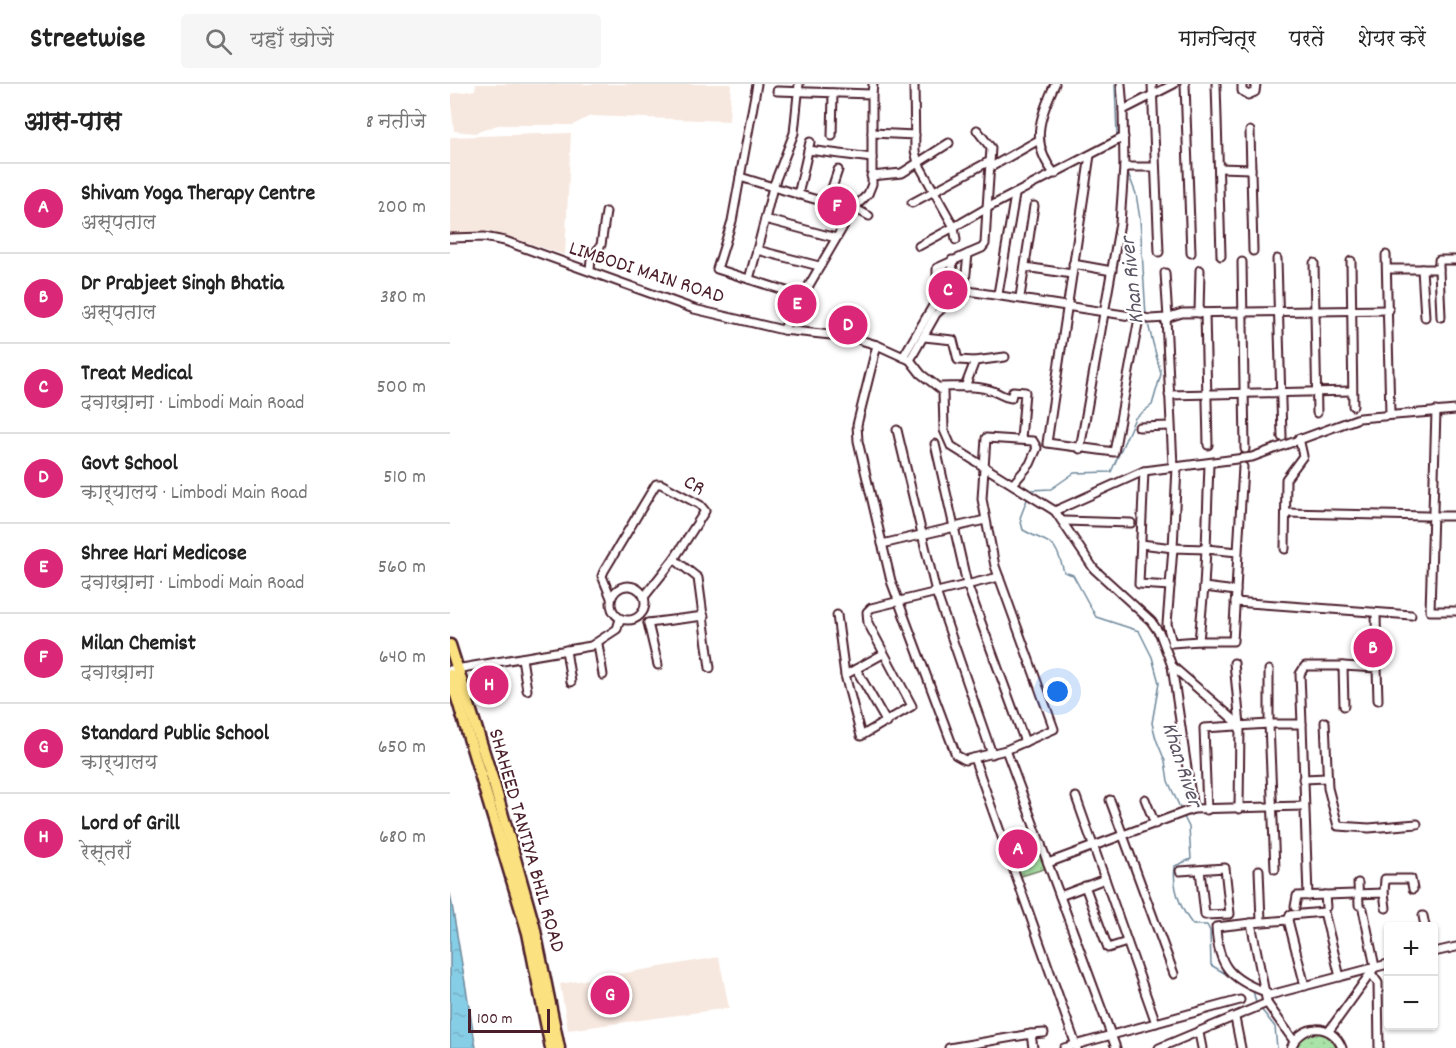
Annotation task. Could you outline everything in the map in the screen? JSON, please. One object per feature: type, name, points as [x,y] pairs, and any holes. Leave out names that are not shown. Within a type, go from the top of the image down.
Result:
[{"type":"main road","name":"SHAHEED TANTIYA BHIL ROAD","points":[[450,645],[452,671],[528,933],[551,1048]]},
{"type":"main road","name":"SHAHEED TANTIYA BHIL ROAD","points":[[452,671],[494,784],[534,926],[559,1048]]},
{"type":"street","points":[[757,84],[727,241],[717,269],[802,296]]},
{"type":"street","points":[[783,330],[853,209],[868,194],[872,158],[873,84]]},
{"type":"street","points":[[914,84],[918,163],[954,227],[956,240]]},
{"type":"street","points":[[1055,84],[1037,128],[1037,141],[1055,174]]},
{"type":"street","points":[[1080,449],[1106,314],[1120,223],[1124,167],[1121,84]]},
{"type":"street","points":[[1152,84],[1159,252]]},
{"type":"street","points":[[1123,110],[1174,84]]},
{"type":"street","points":[[1185,84],[1191,253]]},
{"type":"street","points":[[1216,84],[1221,256]]},
{"type":"street","points":[[1242,84],[1242,92],[1248,95],[1256,90],[1256,84]]},
{"type":"street","points":[[749,279],[782,158],[791,146],[798,115],[799,88]]},
{"type":"street","points":[[777,91],[799,88],[833,93],[873,94]]},
{"type":"street","points":[[832,136],[833,93]]},
{"type":"street","points":[[907,358],[938,299],[937,268],[982,248],[985,244],[988,165],[991,148],[977,129]]},
{"type":"street","points":[[1250,131],[1252,251]]},
{"type":"street","points":[[872,133],[915,135]]},
{"type":"street","points":[[919,246],[1124,137]]},
{"type":"street","points":[[912,203],[1037,141]]},
{"type":"street","points":[[871,176],[895,175],[949,143]]},
{"type":"street","points":[[798,195],[809,146],[872,158]]},
{"type":"street","points":[[1090,154],[1047,443],[1112,453],[1116,449],[1140,318]]},
{"type":"street","points":[[1124,167],[1155,167]]},
{"type":"street","points":[[1219,168],[1251,169]]},
{"type":"street","points":[[827,203],[838,170]]},
{"type":"street","points":[[740,177],[853,209],[869,216]]},
{"type":"street","points":[[998,294],[1015,195]]},
{"type":"street","points":[[1020,297],[1034,206]]},
{"type":"street","points":[[590,270],[591,259],[601,245],[606,212]]},
{"type":"street","points":[[765,219],[836,238]]},
{"type":"street","name":"LIMBODI MAIN ROAD","points":[[450,237],[484,237],[505,241],[694,309],[783,330],[849,337],[877,345],[907,358],[921,374],[940,387]]},
{"type":"street","points":[[758,250],[819,266]]},
{"type":"street","points":[[907,358],[924,338],[943,305],[960,290],[968,254]]},
{"type":"street","points":[[1386,255],[1390,414]]},
{"type":"street","points":[[1277,259],[1281,438]]},
{"type":"street","points":[[952,260],[960,290]]},
{"type":"street","points":[[1441,317],[1439,260],[1456,260]]},
{"type":"street","points":[[1351,261],[1353,406]]},
{"type":"street","points":[[1242,262],[1245,448]]},
{"type":"street","points":[[1314,263],[1317,413]]},
{"type":"street","points":[[1073,264],[1112,271]]},
{"type":"street","points":[[1025,267],[1072,274]]},
{"type":"street","points":[[1387,269],[1439,269]]},
{"type":"street","points":[[1422,269],[1425,317]]},
{"type":"street","points":[[1200,270],[1208,445]]},
{"type":"street","points":[[1165,273],[1173,464],[1173,548],[1167,624],[1168,636],[1172,642],[1233,641],[1243,467]]},
{"type":"street","points":[[938,299],[960,290],[1020,297],[1106,314],[1150,319],[1202,313],[1389,310]]},
{"type":"street","points":[[924,338],[954,340],[958,360],[975,361],[1005,357]]},
{"type":"street","points":[[877,345],[857,425],[866,478],[891,581],[956,755],[965,760],[1006,750],[1051,732],[1053,724],[999,577],[985,520],[983,467],[986,438],[1033,441],[1038,448],[1030,464],[1013,484]]},
{"type":"street","points":[[965,387],[975,361]]},
{"type":"street","points":[[940,387],[965,387],[995,392],[1001,397],[1011,398],[1013,391],[1025,392],[1021,439]]},
{"type":"street","points":[[940,387],[943,392],[944,430],[947,440],[967,458],[1055,511],[1064,521],[1094,569],[1137,608],[1160,634],[1172,666],[1189,810]]},
{"type":"street","points":[[1169,395],[1352,391]]},
{"type":"street","points":[[1055,511],[1144,471],[1173,464],[1209,464],[1252,457],[1359,418],[1456,410]]},
{"type":"street","points":[[1436,411],[1430,516],[1430,611],[1456,611]]},
{"type":"street","points":[[1139,427],[1170,426]]},
{"type":"street","points":[[897,430],[936,591],[992,754]]},
{"type":"street","points":[[1284,549],[1286,479],[1303,456],[1299,438]]},
{"type":"street","points":[[935,444],[967,584],[1025,742]]},
{"type":"street","points":[[1199,641],[1204,587],[1209,464]]},
{"type":"street","points":[[1144,471],[1139,584],[1170,586]]},
{"type":"street","name":"CR","points":[[611,598],[602,576],[604,570],[658,484],[700,505],[705,511],[674,559],[644,597]]},
{"type":"street","points":[[1286,513],[1456,516]]},
{"type":"street","points":[[882,544],[985,520]]},
{"type":"street","points":[[1064,521],[1100,520],[1131,523]]},
{"type":"street","points":[[1141,544],[1238,552]]},
{"type":"street","points":[[674,559],[698,578],[710,668]]},
{"type":"street","points":[[837,615],[845,675],[860,735],[864,736],[912,706],[868,623],[867,612],[871,608],[999,577]]},
{"type":"street","points":[[629,586],[640,591],[644,597],[644,609],[640,616],[628,621],[620,619],[612,610],[611,598],[618,589],[629,586]]},
{"type":"street","points":[[1204,587],[1236,591]]},
{"type":"street","points":[[1235,602],[1411,615]]},
{"type":"street","points":[[1376,613],[1378,700]]},
{"type":"street","points":[[640,616],[648,622],[658,665]]},
{"type":"street","points":[[648,622],[704,616]]},
{"type":"street","points":[[452,671],[598,644],[617,629],[620,619]]},
{"type":"street","points":[[598,644],[603,675]]},
{"type":"street","points":[[566,650],[571,682]]},
{"type":"street","points":[[845,675],[883,654]]},
{"type":"street","points":[[522,657],[527,690]]},
{"type":"street","points":[[1234,663],[1240,725],[1239,809]]},
{"type":"street","points":[[1308,896],[1300,674],[1302,668],[1311,665],[1377,668]]},
{"type":"street","points":[[1172,666],[1240,725]]},
{"type":"street","points":[[1343,666],[1344,706]]},
{"type":"street","points":[[856,669],[887,723]]},
{"type":"street","points":[[1269,670],[1275,869]]},
{"type":"street","points":[[1324,722],[1327,778],[1332,811],[1338,826],[1369,828],[1417,824]]},
{"type":"street","points":[[1207,810],[1204,728],[1302,724]]},
{"type":"street","points":[[1006,750],[1116,1048]]},
{"type":"street","points":[[974,758],[1076,1046]]},
{"type":"street","points":[[1303,779],[1327,778]]},
{"type":"street","points":[[1076,797],[1156,1023]]},
{"type":"street","points":[[1145,799],[1155,824]]},
{"type":"street","points":[[1110,800],[1174,974]]},
{"type":"street","points":[[1048,863],[1124,837],[1189,810],[1304,807]]},
{"type":"street","points":[[1008,856],[1041,844]]},
{"type":"street","points":[[1180,871],[1200,870],[1224,864],[1231,925]]},
{"type":"street","points":[[1200,870],[1205,915],[1230,914]]},
{"type":"street","points":[[1259,870],[1261,921]]},
{"type":"street","points":[[1060,896],[1105,879]]},
{"type":"street","points":[[1386,908],[1385,879],[1411,879],[1413,889]]},
{"type":"street","points":[[1358,883],[1358,894],[1373,970],[1378,983],[1379,1048]]},
{"type":"street","points":[[1085,886],[1108,948],[1127,942]]},
{"type":"street","points":[[1295,907],[1296,897],[1384,893]]},
{"type":"street","points":[[1325,895],[1326,907]]},
{"type":"street","points":[[1305,986],[1288,920],[1290,915],[1324,912],[1340,977]]},
{"type":"street","points":[[1423,916],[1424,922]]},
{"type":"street","points":[[1265,999],[1225,968],[1216,928],[1261,921],[1288,920]]},
{"type":"street","points":[[1251,923],[1265,999],[1293,1045],[1307,1030],[1316,1028],[1329,1032],[1339,1041],[1342,1048]]},
{"type":"street","points":[[1438,951],[1456,947]]},
{"type":"street","points":[[1160,1048],[1253,1010],[1265,999],[1384,966]]},
{"type":"street","points":[[1329,1032],[1373,970]]},
{"type":"street","points":[[1064,1048],[1240,1000]]},
{"type":"street","points":[[1235,1018],[1241,1048]]},
{"type":"street","points":[[950,1048],[1044,1033]]},
{"type":"street","points":[[1031,1034],[1033,1048]]},
{"type":"street","points":[[1199,1034],[1202,1048]]},
{"type":"shaded area","points":[[476,84],[731,84],[729,121],[590,116],[573,125],[498,125],[475,133],[454,131],[450,94],[475,90]]},
{"type":"shaded area","points":[[571,133],[565,255],[507,236],[484,233],[450,234],[450,137]]},
{"type":"shaded area","points":[[719,957],[729,1008],[568,1030],[560,984]]},
{"type":"green space","points":[[1041,850],[1047,868],[1018,877],[1012,860]]},
{"type":"green space","points":[[1314,1031],[1329,1036],[1337,1048],[1296,1048],[1301,1038]]},
{"type":"water","points":[[450,893],[476,1048],[450,1048]]},
{"type":"waterway","name":"Khan River","points":[[1115,84],[1117,136]]},
{"type":"waterway","name":"Khan River","points":[[1127,170],[1136,194],[1140,219],[1146,316]]},
{"type":"waterway","name":"Khan River","points":[[1030,492],[1030,490],[1051,489],[1074,473],[1111,472],[1135,418],[1152,405],[1161,374],[1147,320]]},
{"type":"waterway","name":"Khan River","points":[[1028,497],[1020,518],[1023,530],[1055,547],[1064,572],[1073,575],[1096,617],[1139,631],[1152,657],[1159,683],[1152,723],[1165,761],[1168,781],[1181,810]]},
{"type":"waterway","name":"Khan River","points":[[1183,815],[1189,827],[1191,859],[1175,866],[1178,897],[1193,925],[1207,925],[1210,931],[1211,965],[1231,977]]},
{"type":"waterway","name":"Khan River","points":[[1253,990],[1256,1003]]},
{"type":"waterway","name":"Khan River","points":[[1261,1009],[1275,1027],[1277,1048]]},
{"type":"place","name":"Milan Chemist","points":[[837,206]]},
{"type":"place","name":"Treat Medical","points":[[948,290]]},
{"type":"place","name":"Shree Hari Medicose","points":[[797,304]]},
{"type":"place","name":"Govt School","points":[[848,325]]},
{"type":"place","name":"Dr Prabjeet Singh Bhatia","points":[[1373,648]]},
{"type":"place","name":"Lord of Grill","points":[[489,685]]},
{"type":"place","name":"Shivam Yoga Therapy Centre","points":[[1018,849]]},
{"type":"place","name":"Standard Public School","points":[[610,995]]}]
